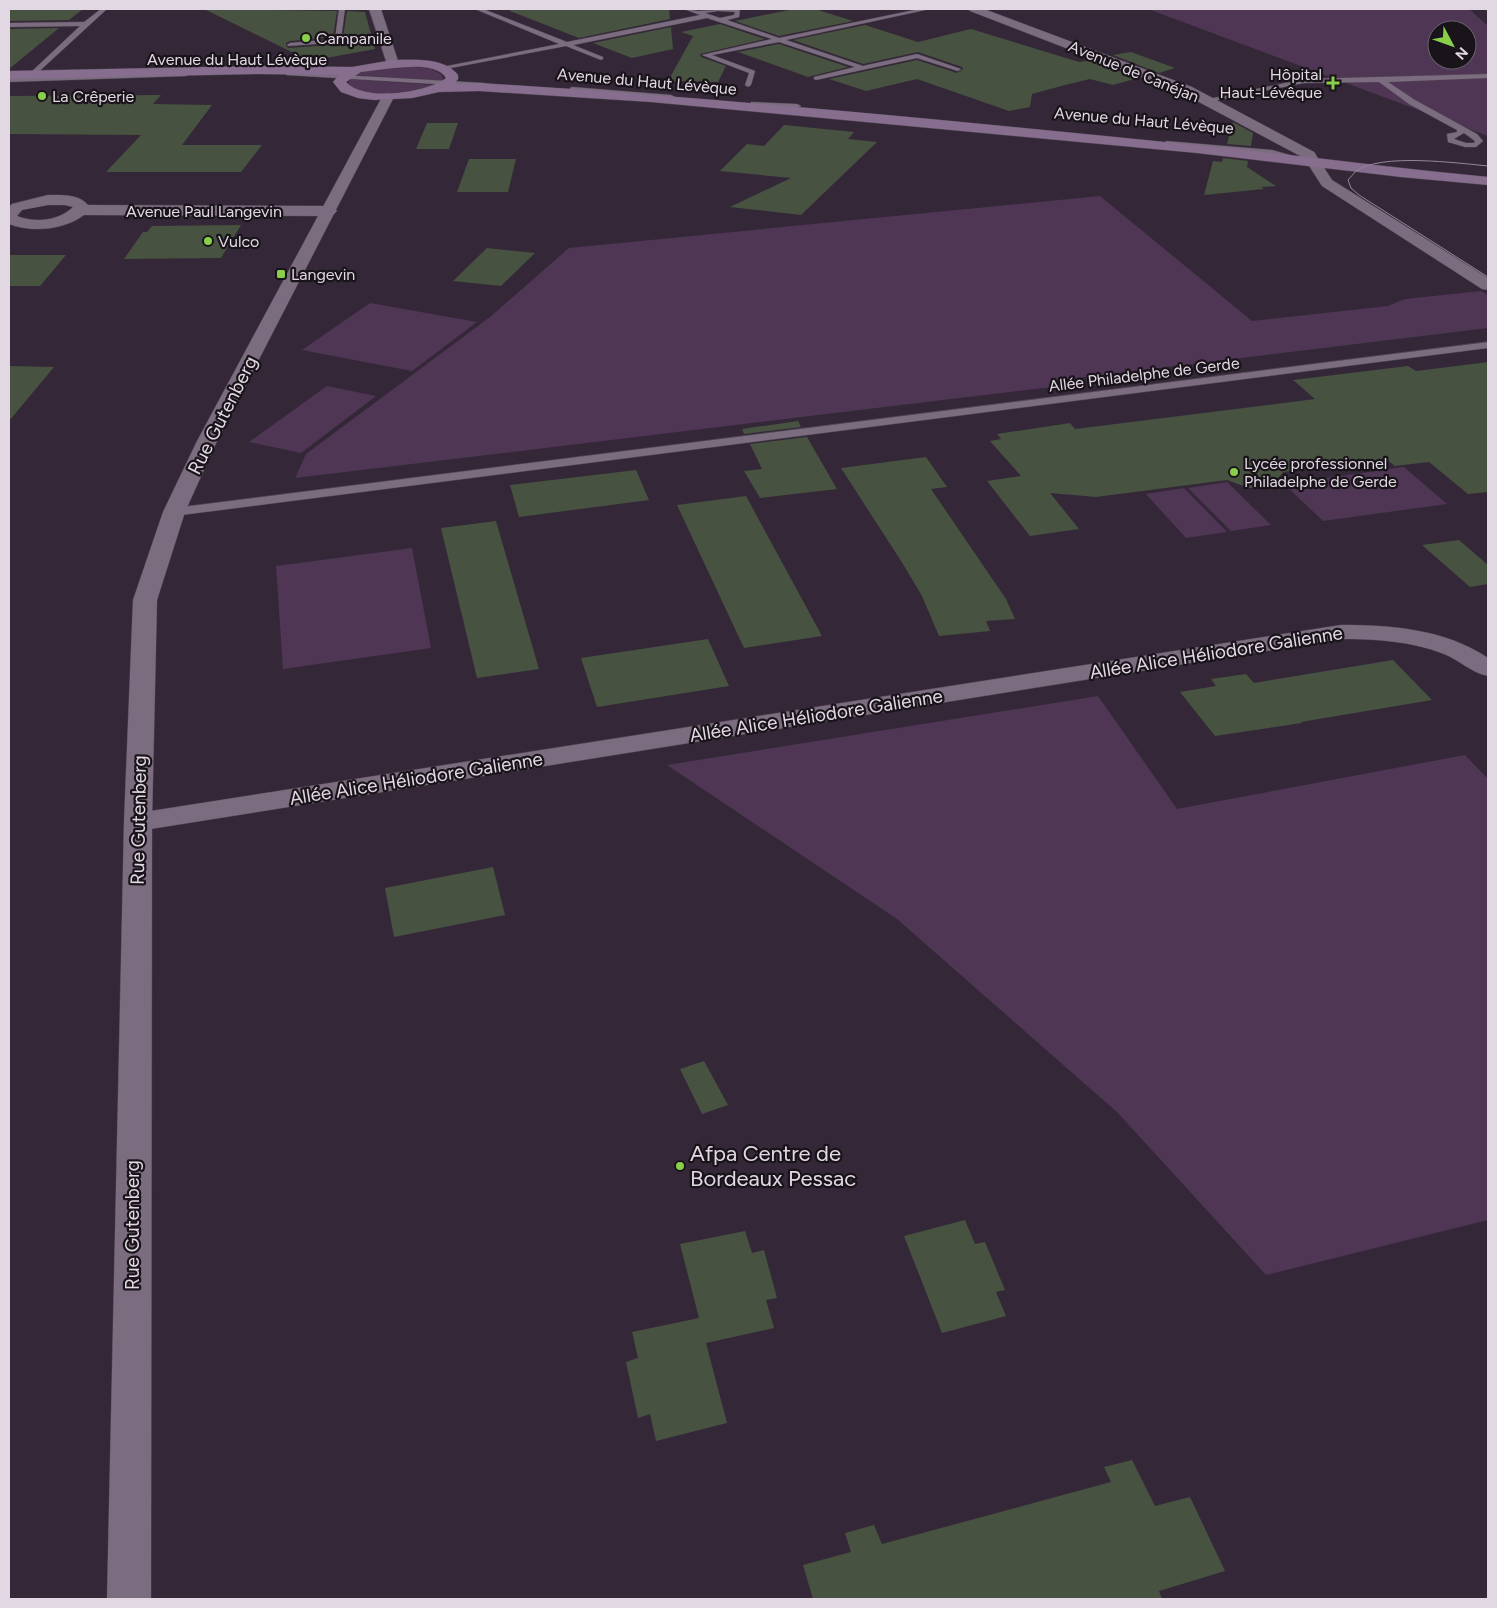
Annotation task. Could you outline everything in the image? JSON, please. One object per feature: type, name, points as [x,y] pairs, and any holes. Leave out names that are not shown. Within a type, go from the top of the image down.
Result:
[{"type":"main road","points":[[394,64],[412,64],[446,81],[416,94],[388,97],[357,94],[342,82],[355,71],[394,64]]},
{"type":"main road","name":"Avenue du Haut Lévèque","points":[[9,76],[240,71],[355,71]]},
{"type":"main road","name":"Avenue du Haut Lévèque","points":[[9,82],[283,77],[342,82]]},
{"type":"main road","name":"Avenue du Haut Lévèque","points":[[446,81],[461,79],[624,90],[1269,149],[1401,174],[1488,181]]},
{"type":"main road","name":"Avenue du Haut Lévèque","points":[[446,81],[1310,158],[1488,176]]},
{"type":"street","points":[[375,9],[394,64]]},
{"type":"street","name":"Avenue de Canéjan","points":[[974,9],[1208,100],[1348,180],[1488,270]]},
{"type":"street","name":"Rue Gutenberg","points":[[129,1599],[138,822],[145,600],[174,512],[207,441],[388,97]]},
{"type":"street","name":"Avenue de Canéjan","points":[[1310,158],[1327,183],[1488,286]]},
{"type":"street","name":"Avenue Paul Langevin","points":[[80,210],[81,206],[77,203],[60,200],[32,203],[10,211],[9,215],[10,219],[24,224],[35,224],[63,220],[80,210],[329,211]]},
{"type":"street","name":"Allée Alice Héliodore Galienne","points":[[138,822],[1341,632],[1392,633],[1426,640],[1478,661],[1488,669]]},
{"type":"lane","points":[[30,76],[104,9]]},
{"type":"lane","points":[[338,41],[342,9]]},
{"type":"lane","points":[[478,9],[602,58]]},
{"type":"lane","points":[[688,9],[861,68]]},
{"type":"lane","points":[[697,12],[718,9],[741,9],[737,16],[720,20]]},
{"type":"lane","points":[[748,85],[753,72],[705,55],[928,9]]},
{"type":"lane","points":[[446,81],[568,45],[707,16]]},
{"type":"lane","points":[[9,25],[86,24]]},
{"type":"lane","points":[[290,45],[384,37]]},
{"type":"lane","points":[[816,78],[917,56],[958,69]]},
{"type":"lane","points":[[1208,100],[1304,81],[1488,76]]},
{"type":"lane","points":[[1381,80],[1412,102],[1461,130]]},
{"type":"lane","name":"Avenue du Haut Lévèque","points":[[342,82],[446,81]]},
{"type":"lane","name":"Allée Philadelphe de Gerde","points":[[174,512],[1488,345]]},
{"type":"shaded area","points":[[1148,9],[1469,9],[1488,26],[1488,136]]},
{"type":"shaded area","points":[[409,66],[431,69],[441,74],[443,79],[442,81],[355,75],[371,69]]},
{"type":"shaded area","points":[[350,79],[435,85],[390,94],[377,94],[365,93],[355,89],[348,84]]},
{"type":"shaded area","points":[[1100,196],[1252,321],[1388,306],[1405,299],[1481,291],[1488,295],[1488,328],[1052,381],[1052,387],[295,478],[306,454],[490,317],[569,248]]},
{"type":"shaded area","points":[[370,303],[477,322],[412,371],[302,350]]},
{"type":"shaded area","points":[[327,386],[376,396],[301,453],[249,442]]},
{"type":"shaded area","points":[[1404,467],[1447,504],[1323,521],[1284,484]]},
{"type":"shaded area","points":[[1227,482],[1271,525],[1231,531],[1188,488]]},
{"type":"shaded area","points":[[1184,488],[1227,532],[1186,538],[1146,494]]},
{"type":"shaded area","points":[[412,548],[431,648],[283,669],[276,566]]},
{"type":"shaded area","points":[[1098,696],[1177,809],[1465,755],[1488,779],[1488,1220],[1266,1275],[1117,1112],[897,919],[667,765]]},
{"type":"building","points":[[9,9],[83,9],[69,20],[9,21]]},
{"type":"building","points":[[204,9],[337,11],[333,37],[290,41],[286,43],[286,46],[288,48],[373,42],[375,49],[310,61]]},
{"type":"building","points":[[511,9],[669,9],[670,19],[579,38],[510,11]]},
{"type":"building","points":[[794,9],[815,9],[853,21],[779,36],[735,21]]},
{"type":"building","points":[[347,11],[365,12],[371,34],[343,37]]},
{"type":"building","points":[[720,24],[765,39],[700,54],[701,57],[726,66],[718,82],[668,81],[693,36],[681,32]]},
{"type":"building","points":[[865,25],[918,42],[971,29],[1079,62],[1091,60],[1138,78],[1113,85],[1090,79],[1065,85],[1032,94],[1030,107],[1009,111],[917,79],[866,91],[829,79],[917,60],[957,73],[963,69],[962,67],[918,52],[863,64],[793,40]]},
{"type":"building","points":[[671,27],[673,49],[632,58],[593,43]]},
{"type":"building","points":[[59,28],[9,69],[9,29]]},
{"type":"building","points":[[779,44],[848,67],[808,77],[738,52]]},
{"type":"building","points":[[1131,52],[1175,68],[1159,73],[1113,55]]},
{"type":"building","points":[[161,95],[153,104],[212,105],[182,145],[262,145],[241,172],[106,172],[141,135],[9,134],[9,96]]},
{"type":"building","points":[[1233,122],[1253,133],[1251,146],[1227,144]]},
{"type":"building","points":[[427,123],[458,123],[449,149],[416,149]]},
{"type":"building","points":[[784,125],[854,132],[848,139],[877,142],[801,215],[730,207],[791,178],[720,171],[747,144],[764,146]]},
{"type":"building","points":[[1223,158],[1248,161],[1247,167],[1276,186],[1204,195],[1213,161],[1222,162]]},
{"type":"building","points":[[469,159],[516,159],[508,192],[457,192]]},
{"type":"building","points":[[241,225],[221,258],[124,259],[143,232],[147,232],[152,226]]},
{"type":"building","points":[[487,248],[535,253],[501,286],[453,281]]},
{"type":"building","points":[[9,255],[66,255],[40,286],[9,286]]},
{"type":"building","points":[[1488,362],[1488,492],[1468,494],[1429,462],[1395,466],[1386,459],[1283,472],[1274,484],[1260,488],[1249,488],[1227,480],[1096,497],[1050,493],[1079,529],[1030,536],[987,481],[1021,476],[990,441],[1001,439],[997,434],[1070,423],[1075,429],[1315,399],[1293,380],[1408,366],[1416,371]]},
{"type":"building","points":[[9,366],[54,367],[9,421]]},
{"type":"building","points":[[798,421],[801,427],[744,434],[742,429]]},
{"type":"building","points":[[807,437],[837,489],[760,498],[744,471],[762,469],[750,444]]},
{"type":"building","points":[[926,457],[947,487],[931,489],[1006,599],[1015,619],[986,621],[990,631],[939,636],[922,596],[841,468]]},
{"type":"building","points":[[636,470],[649,500],[519,517],[510,485]]},
{"type":"building","points":[[746,496],[822,636],[744,648],[677,505]]},
{"type":"building","points":[[496,521],[539,669],[477,678],[441,528]]},
{"type":"building","points":[[1459,540],[1488,565],[1488,584],[1470,587],[1422,545]]},
{"type":"building","points":[[708,639],[729,686],[597,707],[581,658]]},
{"type":"building","points":[[1393,660],[1432,700],[1215,736],[1180,692],[1216,686],[1211,679],[1246,674],[1254,683]]},
{"type":"building","points":[[493,867],[505,915],[394,937],[385,888]]},
{"type":"building","points":[[704,1061],[728,1105],[702,1114],[680,1069]]},
{"type":"building","points":[[965,1220],[975,1244],[985,1242],[1005,1290],[996,1292],[1006,1316],[942,1333],[904,1236]]},
{"type":"building","points":[[745,1231],[752,1253],[764,1250],[777,1298],[766,1300],[774,1328],[706,1343],[727,1423],[656,1441],[650,1414],[638,1418],[626,1362],[638,1358],[632,1332],[699,1318],[680,1244]]},
{"type":"building","points":[[1132,1460],[1155,1506],[1190,1497],[1225,1571],[1159,1591],[1162,1599],[813,1599],[803,1565],[851,1552],[845,1533],[874,1525],[882,1544],[1111,1482],[1104,1467]]},
{"type":"tram line","points":[[1488,166],[1420,161],[1383,162],[1368,165],[1356,171],[1348,180],[1351,188],[1359,195],[1488,277]]},
{"type":"place","name":"Campanile","points":[[306,38]]},
{"type":"place","name":"Hôpital Haut-Lévêque","points":[[1333,83]]},
{"type":"place","name":"La Crêperie","points":[[42,96]]},
{"type":"place","name":"Vulco","points":[[208,241]]},
{"type":"place","name":"Langevin","points":[[281,274]]},
{"type":"place","name":"Lycée professionnel Philadelphe de Gerde","points":[[1234,472]]},
{"type":"place","name":"Afpa Centre de Bordeaux Pessac","points":[[680,1166]]}]
